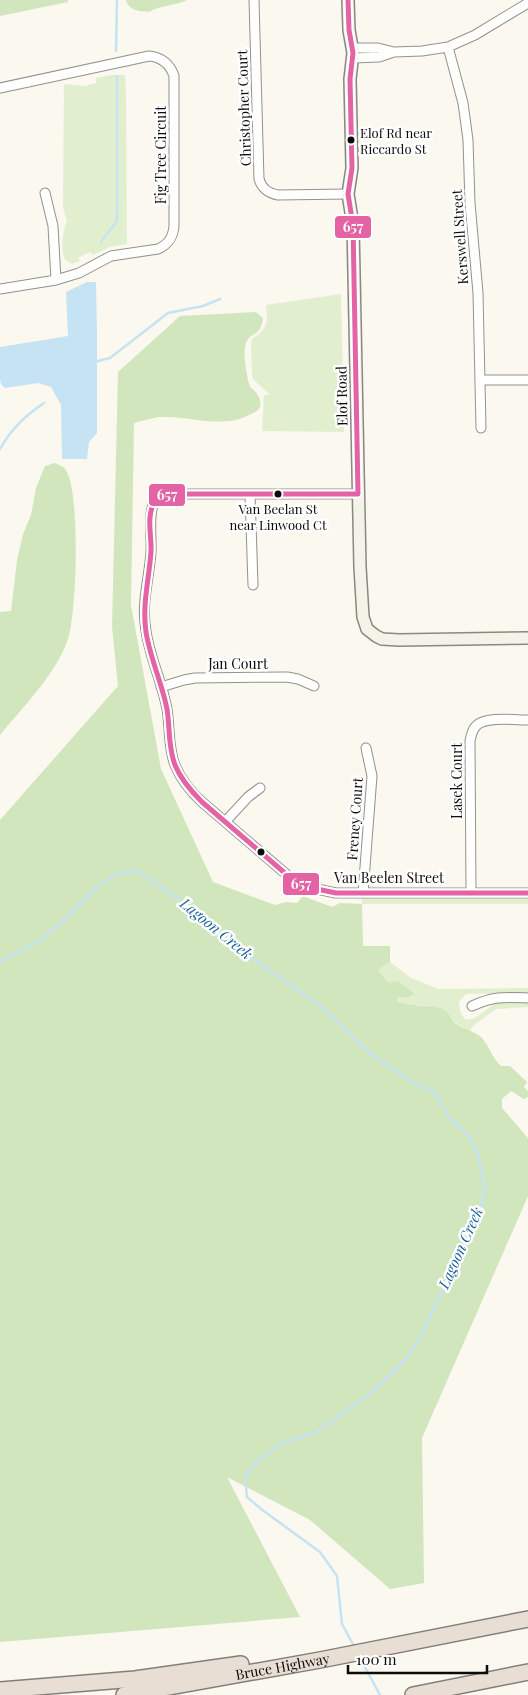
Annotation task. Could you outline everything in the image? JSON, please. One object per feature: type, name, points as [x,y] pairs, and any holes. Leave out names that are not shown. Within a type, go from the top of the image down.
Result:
[{"type":"highway","name":"Bruce Highway","points":[[124,1695],[320,1660],[528,1619]]},
{"type":"highway","points":[[0,1690],[135,1679],[258,1661],[320,1660]]},
{"type":"highway","points":[[413,1695],[528,1672]]},
{"type":"street","name":"Christopher Court","points":[[254,0],[261,185],[271,194],[278,195],[348,194]]},
{"type":"street","name":"Elof Road","points":[[348,0],[349,30],[353,53],[350,79],[352,168],[348,194],[353,225],[358,494],[364,624],[372,633],[382,639],[528,638]]},
{"type":"street","points":[[353,53],[378,48],[394,52],[422,51],[448,47],[475,35],[524,3]]},
{"type":"street","name":"Kerswell Street","points":[[448,47],[463,102],[468,140],[470,203],[478,293],[481,428]]},
{"type":"street","name":"Fig Tree Circuit","points":[[0,88],[149,56],[164,61],[172,70],[174,76],[174,226],[171,238],[164,246],[158,249],[111,256],[79,273],[56,280],[0,289]]},
{"type":"street","points":[[45,193],[54,232],[56,280]]},
{"type":"street","points":[[480,380],[528,380]]},
{"type":"street","name":"Van Beelen Street","points":[[358,494],[170,494],[160,497],[154,503],[151,513],[151,561],[144,602],[145,629],[167,707],[174,763],[190,790],[293,880],[307,887],[321,891],[363,893],[528,892]]},
{"type":"street","points":[[250,494],[253,584]]},
{"type":"street","name":"Jan Court","points":[[162,687],[195,678],[278,678],[298,680],[314,686]]},
{"type":"street","name":"Lasek Court","points":[[470,892],[470,741],[472,731],[483,721],[528,720]]},
{"type":"street","name":"Freney Court","points":[[363,893],[372,776],[366,748]]},
{"type":"street","points":[[225,822],[248,797],[260,788]]},
{"type":"street","points":[[472,1006],[497,997],[528,998]]},
{"type":"green space","points":[[0,0],[68,0],[68,2],[0,16]]},
{"type":"green space","points":[[126,0],[187,0],[149,12],[138,11],[132,8],[127,4]]},
{"type":"green space","points":[[125,75],[127,244],[110,247],[93,255],[90,252],[78,258],[80,261],[72,264],[63,256],[62,246],[67,221],[63,208],[64,84],[85,86],[96,83],[96,78]]},
{"type":"green space","points":[[341,294],[344,432],[262,431],[264,395],[270,395],[252,378],[251,344],[252,339],[266,325],[266,305]]},
{"type":"green space","points":[[256,312],[263,318],[262,324],[246,343],[245,359],[250,387],[260,401],[258,410],[247,416],[227,421],[217,422],[176,417],[158,417],[134,423],[131,605],[161,769],[213,882],[275,905],[286,902],[297,903],[303,896],[332,907],[340,903],[362,904],[363,946],[390,946],[390,962],[378,970],[389,983],[398,981],[415,994],[408,997],[397,997],[397,1001],[436,1007],[446,1011],[455,1023],[482,1038],[495,1060],[501,1066],[510,1066],[527,1082],[524,1087],[528,1091],[528,1097],[524,1099],[511,1091],[502,1099],[502,1108],[528,1138],[528,1196],[422,1438],[424,1583],[390,1589],[310,1520],[227,1477],[300,1617],[0,1642],[0,820],[118,686],[112,627],[118,372],[180,316]]},
{"type":"green space","points":[[55,463],[65,469],[70,481],[73,501],[76,554],[70,628],[67,642],[54,667],[37,691],[0,735],[0,612],[11,611],[17,560],[23,534],[31,515],[36,488],[45,466]]},
{"type":"green space","points":[[362,899],[528,899],[528,904],[362,904]]},
{"type":"green space","points":[[390,962],[411,978],[439,989],[528,988],[528,993],[466,994],[459,1002],[464,1018],[474,1018],[501,1002],[528,1002],[528,1007],[496,1009],[473,1026],[470,1031],[456,1023],[445,1010],[426,1005],[404,1005],[397,1001],[397,997],[408,997],[389,983],[378,970]]},
{"type":"water","points":[[87,282],[96,282],[97,433],[89,442],[87,459],[62,459],[61,405],[51,387],[38,383],[5,388],[0,380],[0,347],[68,336],[66,292]]},
{"type":"waterway","points":[[116,51],[117,0]]},
{"type":"waterway","points":[[101,242],[117,221],[117,76]]},
{"type":"waterway","points":[[94,362],[110,358],[168,313],[203,306],[220,299]]},
{"type":"waterway","points":[[0,449],[19,423],[44,403]]},
{"type":"waterway","name":"Lagoon Creek","points":[[0,962],[41,940],[97,887],[119,873],[137,870],[181,901],[232,944],[322,1007],[371,1054],[414,1083],[436,1093],[448,1116],[469,1136],[477,1152],[485,1187],[479,1212],[423,1332],[407,1358],[375,1390],[315,1433],[280,1444],[254,1464],[245,1477],[247,1497],[320,1552],[337,1576],[342,1624],[355,1648]]},
{"type":"waterway","name":"Lagoon Creek","points":[[360,1658],[380,1695]]},
{"type":"transit line","name":"657","points":[[348,0],[349,30],[353,53],[350,79],[352,168],[348,194],[353,225],[358,494],[170,494],[157,499],[150,515],[151,552],[145,612],[148,642],[167,709],[170,744],[180,776],[202,802],[293,880],[307,887],[336,893],[528,893]]},
{"type":"place","name":"Elof Rd near Riccardo St","points":[[351,140]]},
{"type":"place","name":"Van Beelan St near Linwood Ct","points":[[278,494]]}]
